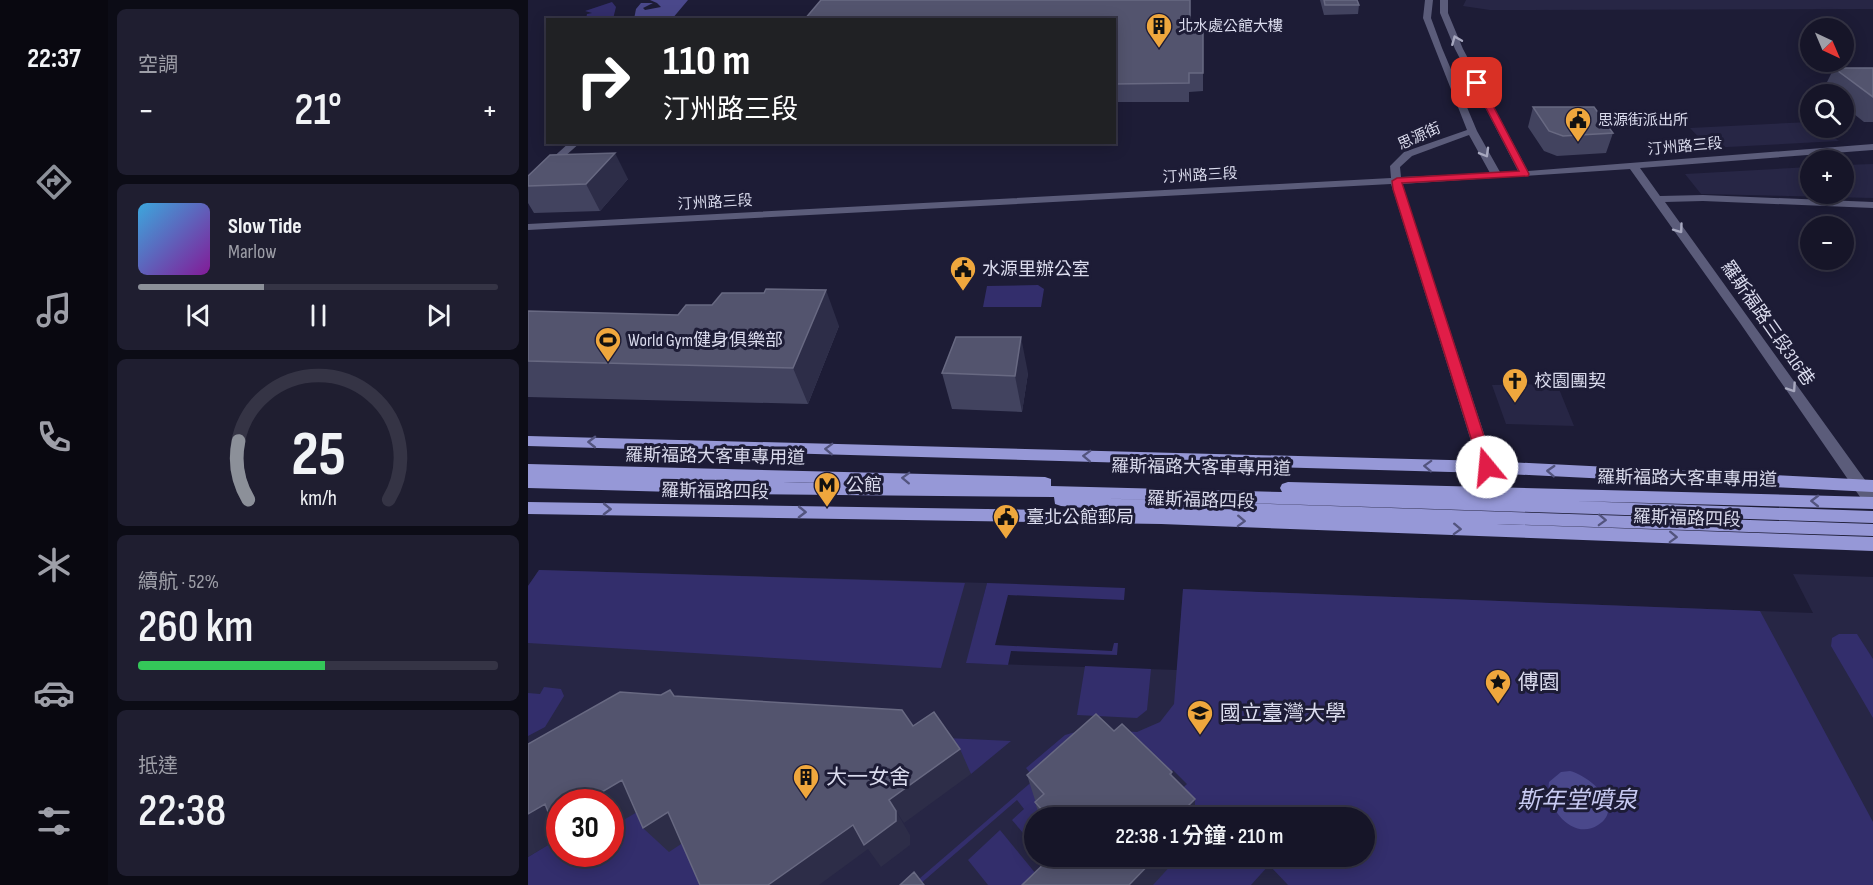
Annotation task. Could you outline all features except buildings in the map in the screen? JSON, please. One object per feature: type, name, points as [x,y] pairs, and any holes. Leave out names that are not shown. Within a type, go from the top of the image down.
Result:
[{"type":"main road","points":[[528,441],[1487,467],[1867,486]]},
{"type":"main road","name":"羅斯福路大客車專用道","points":[[528,470],[726,477],[888,477],[1873,503]]},
{"type":"main road","name":"羅斯福路大客車專用道","points":[[528,482],[998,493],[1093,492],[1873,517]]},
{"type":"main road","name":"羅斯福路大客車專用道","points":[[998,493],[1090,504],[1873,530]]},
{"type":"main road","name":"羅斯福路四段","points":[[528,508],[1161,518],[1873,544]]},
{"type":"street","points":[[1429,0],[1427,18],[1472,131],[1496,175]]},
{"type":"street","points":[[1444,0],[1444,13],[1459,49],[1525,174]]},
{"type":"street","name":"思源街","points":[[1397,181],[1395,166],[1408,154],[1472,131]]},
{"type":"street","points":[[528,186],[574,144]]},
{"type":"street","name":"汀州路三段","points":[[528,226],[1525,174],[1872,148]]},
{"type":"street","name":"羅斯福路三段316巷","points":[[1632,165],[1867,486],[1873,503]]},
{"type":"street","points":[[1397,181],[1397,189],[1487,467]]},
{"type":"street","points":[[1658,200],[1703,198],[1873,205]]},
{"type":"shaded area","points":[[1466,0],[1873,0],[1873,9],[1490,10],[1463,6]]},
{"type":"shaded area","points":[[612,2],[616,7],[613,18],[586,18],[587,14],[592,13],[585,11]]},
{"type":"shaded area","points":[[1800,122],[1800,138],[1835,138],[1839,141],[1709,148],[1690,128]]},
{"type":"shaded area","points":[[1873,164],[1873,198],[1854,198],[1854,165]]},
{"type":"shaded area","points":[[1800,168],[1800,196],[1701,194],[1685,174]]},
{"type":"shaded area","points":[[1038,285],[1044,289],[1041,307],[983,307],[987,286]]},
{"type":"shaded area","points":[[1557,384],[1574,426],[1506,424],[1492,385]]},
{"type":"shaded area","name":"國立臺灣大學","points":[[539,570],[987,583],[967,663],[1177,670],[1183,589],[1813,613],[1793,574],[1873,577],[1873,885],[528,885],[528,586]]},
{"type":"shaded area","points":[[539,570],[965,583],[941,668],[528,643],[528,586]]},
{"type":"shaded area","points":[[987,583],[1125,588],[1124,600],[1008,595],[995,645],[1112,651],[1114,643],[1118,643],[1117,655],[1011,651],[1008,665],[966,663]]},
{"type":"shaded area","name":"傅園","points":[[1183,589],[1760,611],[1873,822],[1873,885],[1288,885],[1271,867],[1375,867],[1375,807],[1179,807],[1171,799],[1187,784],[1173,770],[1159,782],[1082,807],[1024,807],[1024,809],[1017,800],[919,885],[912,885],[1035,779],[1026,768],[1065,735],[1086,729],[1137,732],[1160,722],[1174,704]]},
{"type":"shaded area","points":[[1839,634],[1857,634],[1873,659],[1873,718],[1831,646],[1832,638]]},
{"type":"shaded area","points":[[1085,666],[1151,669],[1147,710],[1137,718],[1077,715]]},
{"type":"shaded area","points":[[544,687],[561,689],[564,696],[545,727],[528,736],[528,693],[540,694]]},
{"type":"shaded area","points":[[946,738],[1011,741],[971,774]]},
{"type":"shaded area","points":[[665,773],[669,851],[693,836],[715,885],[528,885],[528,857],[546,846],[546,867],[624,867],[624,815]]},
{"type":"shaded area","name":"傅園","points":[[1024,809],[1024,834],[1012,820]]},
{"type":"shaded area","points":[[1000,830],[1024,859],[1024,867],[1030,867],[1045,885],[988,885],[968,860]]},
{"type":"shaded area","name":"傅園","points":[[1153,867],[1267,867],[1251,885],[1127,885]]},
{"type":"water","points":[[650,0],[688,0],[673,18],[634,18],[636,9],[641,3],[653,3],[643,8],[645,10],[661,7]]},
{"type":"water","name":"斯年堂噴泉","points":[[1570,771],[1587,779],[1607,801],[1606,818],[1589,829],[1571,826],[1556,812],[1552,802],[1549,782],[1561,772]]},
{"type":"place","name":"北水處公館大樓","points":[[1159,49]]},
{"type":"place","name":"思源街派出所","points":[[1578,143]]},
{"type":"place","name":"水源里辦公室","points":[[963,292]]},
{"type":"place","name":"World Gym健身俱樂部","points":[[608,363]]},
{"type":"place","name":"校園團契","points":[[1515,404]]},
{"type":"place","name":"公館","points":[[827,508]]},
{"type":"place","name":"臺北公館郵局","points":[[1006,540]]},
{"type":"place","name":"傅園","points":[[1498,705]]},
{"type":"place","name":"國立臺灣大學","points":[[1200,736]]},
{"type":"place","name":"大一女舍","points":[[806,800]]},
{"type":"route","points":[[1477,83],[1525,174],[1397,181],[1397,189],[1487,467]]}]
